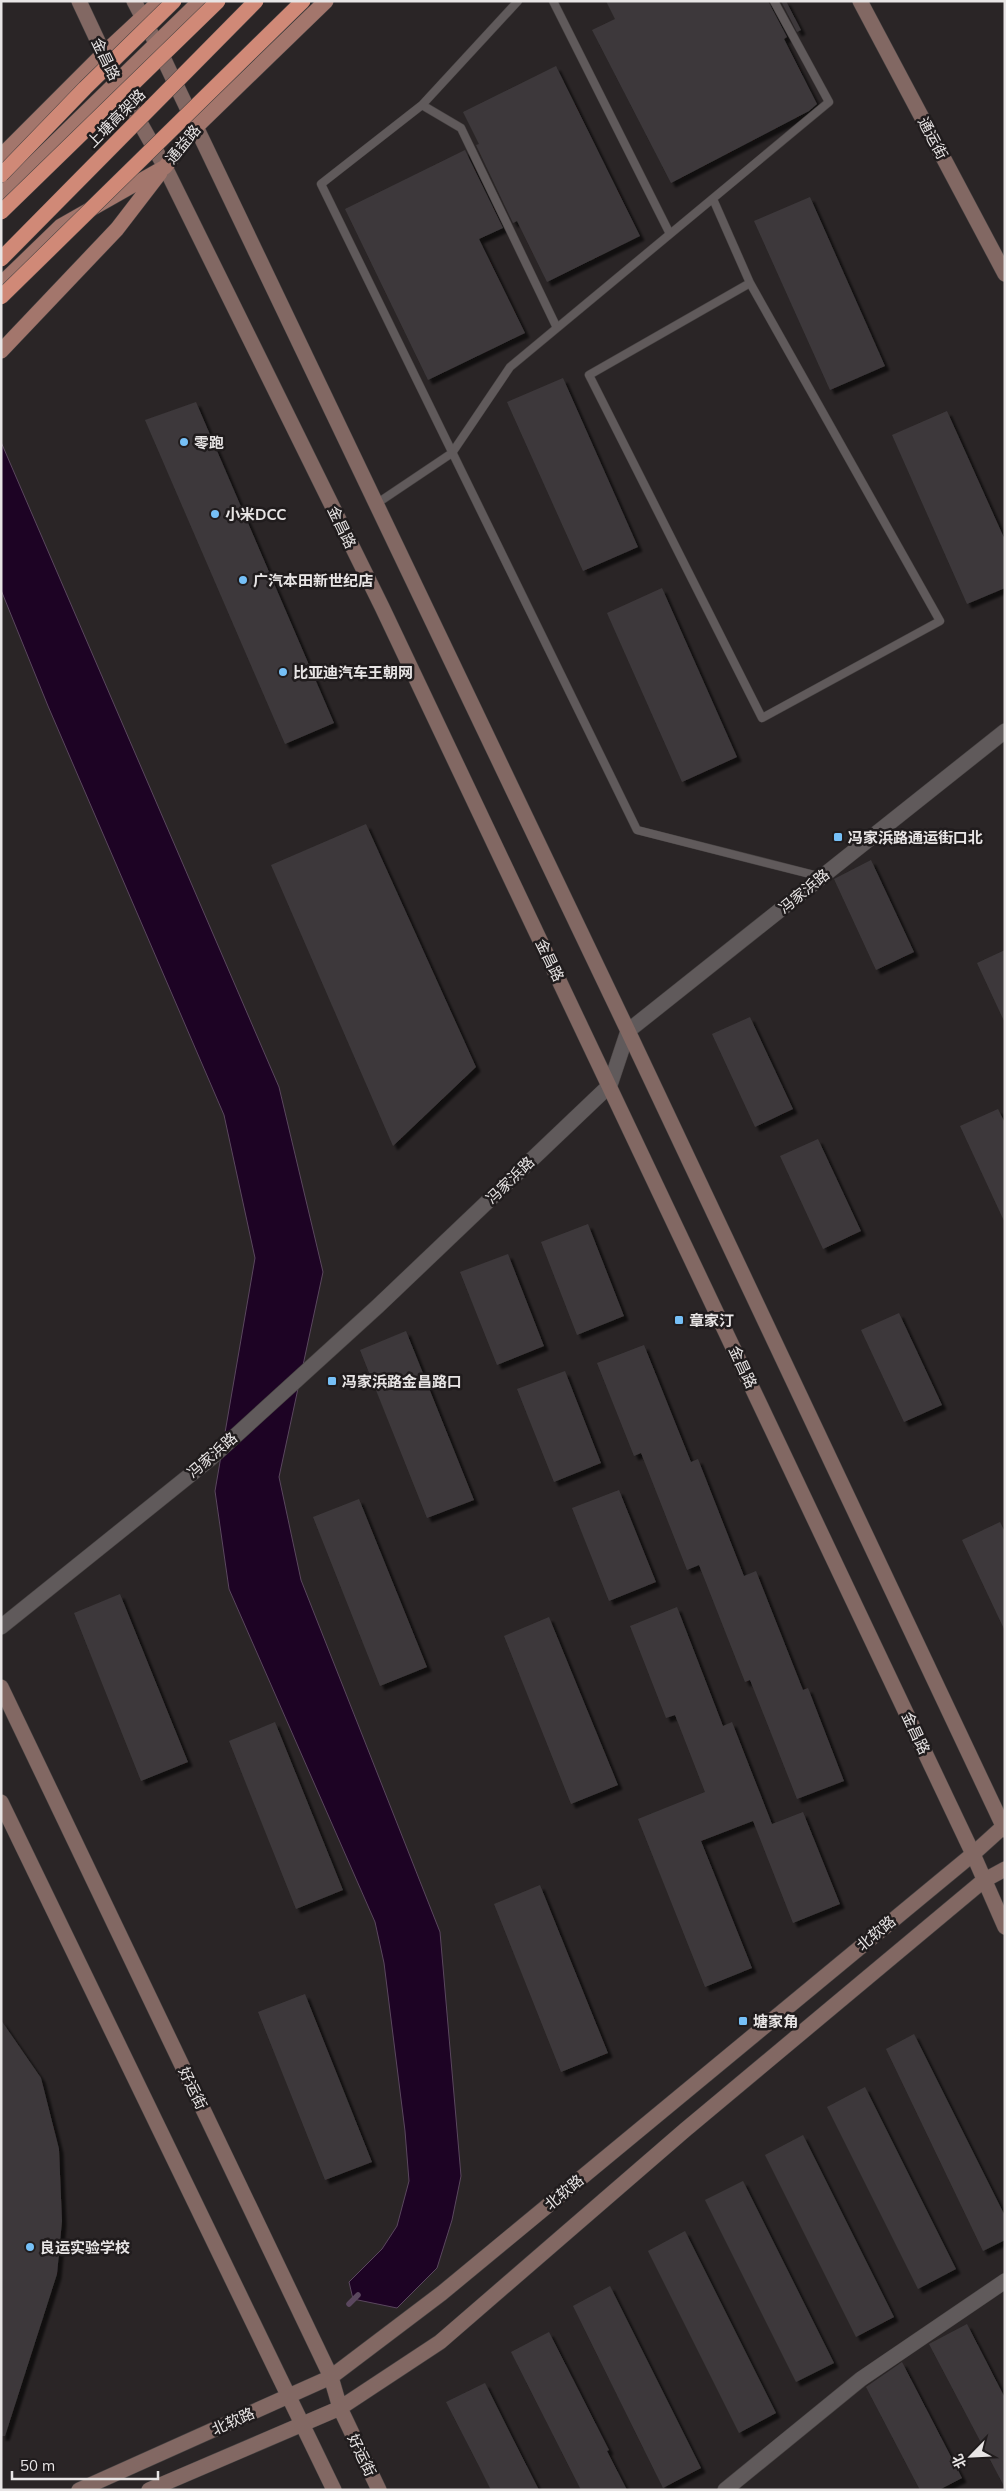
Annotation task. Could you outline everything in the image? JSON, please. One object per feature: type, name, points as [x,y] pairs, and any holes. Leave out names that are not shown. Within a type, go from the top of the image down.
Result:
[{"type":"highway","points":[[1,175],[174,1]]},
{"type":"highway","name":"上塘高架路","points":[[1,212],[218,1]]},
{"type":"highway","name":"上塘高架路","points":[[1,259],[256,1]]},
{"type":"highway","points":[[1,297],[303,1]]},
{"type":"main road","points":[[1,156],[103,54],[160,1]]},
{"type":"main road","points":[[1,195],[200,1]]},
{"type":"main road","name":"通益路","points":[[1,284],[61,226],[165,167],[196,127],[326,1]]},
{"type":"main road","points":[[1,351],[117,229],[165,167]]},
{"type":"street","name":"金昌路","points":[[79,1],[117,82],[165,167],[382,607],[610,1085],[1005,1927]]},
{"type":"street","points":[[134,1],[157,45],[628,1031],[1004,1827]]},
{"type":"street","name":"通运街","points":[[860,1],[1005,274]]},
{"type":"street","name":"冯家浜路","points":[[1,1627],[210,1458],[304,1374],[610,1085],[628,1031],[1005,731]]},
{"type":"street","name":"好运街","points":[[1,1687],[331,2377],[340,2408],[379,2490]]},
{"type":"street","points":[[1,1802],[334,2490]]},
{"type":"street","name":"北软路","points":[[79,2490],[331,2377],[442,2293],[1004,1827]]},
{"type":"street","name":"北软路","points":[[149,2490],[340,2408],[440,2342],[685,2130],[983,1881],[1005,1869]]},
{"type":"street","points":[[725,2490],[861,2379],[1005,2281]]},
{"type":"lane","points":[[518,1],[422,105],[321,184],[637,830],[822,877]]},
{"type":"lane","points":[[553,1],[670,234]]},
{"type":"lane","points":[[376,504],[452,453],[510,367],[829,102],[774,1]]},
{"type":"lane","points":[[422,105],[461,128],[557,328]]},
{"type":"lane","points":[[714,198],[750,283],[940,621],[762,718],[590,375],[750,283]]},
{"type":"shaded area","points":[[1,442],[279,1087],[323,1272],[279,1477],[301,1580],[440,1932],[461,2176],[452,2220],[437,2268],[397,2308],[353,2299],[349,2282],[382,2249],[397,2226],[409,2181],[405,2131],[384,1963],[375,1922],[229,1589],[215,1491],[255,1258],[224,1115],[48,706],[1,590]]},
{"type":"building","points":[[606,1],[768,1],[787,37],[784,39],[817,104],[809,111],[671,183],[592,30],[615,19]]},
{"type":"building","points":[[781,1],[786,1],[801,30],[797,32]]},
{"type":"building","points":[[556,66],[640,236],[547,282],[517,221],[513,223],[476,145],[479,144],[463,112]]},
{"type":"building","points":[[465,150],[503,228],[479,239],[525,333],[428,380],[345,209]]},
{"type":"building","points":[[810,197],[885,366],[830,390],[754,221]]},
{"type":"building","points":[[563,378],[638,547],[583,571],[507,402]]},
{"type":"building","points":[[196,402],[334,723],[285,744],[145,420]]},
{"type":"building","points":[[947,411],[1005,540],[1005,588],[967,604],[892,435]]},
{"type":"building","points":[[662,588],[737,757],[682,782],[607,613]]},
{"type":"building","points":[[366,824],[476,1067],[393,1146],[271,865]]},
{"type":"building","points":[[871,860],[914,952],[876,970],[834,879]]},
{"type":"building","points":[[1005,950],[1005,1023],[977,963]]},
{"type":"building","points":[[750,1017],[793,1109],[755,1127],[712,1034]]},
{"type":"building","points":[[998,1109],[1005,1123],[1005,1223],[960,1126]]},
{"type":"building","points":[[818,1139],[861,1231],[823,1249],[780,1156]]},
{"type":"building","points":[[588,1224],[624,1316],[577,1335],[541,1242]]},
{"type":"building","points":[[508,1254],[544,1346],[497,1365],[460,1272]]},
{"type":"building","points":[[899,1313],[942,1405],[904,1422],[861,1330]]},
{"type":"building","points":[[406,1331],[474,1500],[427,1518],[360,1350]]},
{"type":"building","points":[[644,1345],[691,1462],[698,1459],[744,1576],[756,1571],[803,1690],[808,1688],[844,1781],[797,1799],[750,1680],[745,1682],[699,1565],[687,1570],[641,1453],[634,1456],[597,1363]]},
{"type":"building","points":[[565,1371],[601,1463],[554,1482],[517,1389]]},
{"type":"building","points":[[619,1490],[656,1582],[609,1601],[572,1508]]},
{"type":"building","points":[[359,1499],[427,1667],[380,1686],[313,1517]]},
{"type":"building","points":[[1000,1522],[1005,1532],[1005,1631],[962,1540]]},
{"type":"building","points":[[120,1594],[188,1762],[141,1781],[74,1613]]},
{"type":"building","points":[[677,1607],[723,1726],[732,1722],[772,1824],[803,1812],[840,1904],[793,1923],[753,1821],[701,1841],[752,1968],[705,1987],[638,1819],[705,1792],[675,1715],[666,1718],[630,1626]]},
{"type":"building","points":[[549,1617],[618,1785],[571,1804],[504,1636]]},
{"type":"building","points":[[275,1722],[343,1890],[296,1909],[229,1741]]},
{"type":"building","points":[[540,1885],[608,2053],[561,2072],[494,1904]]},
{"type":"building","points":[[305,1994],[372,2162],[325,2180],[258,2012]]},
{"type":"building","name":"良运实验学校","points":[[1,2020],[41,2078],[59,2149],[62,2221],[57,2274],[5,2436],[1,2436]]},
{"type":"building","points":[[914,2034],[1005,2216],[1005,2240],[983,2251],[886,2049]]},
{"type":"building","points":[[865,2087],[956,2269],[918,2289],[827,2107]]},
{"type":"building","points":[[803,2135],[894,2317],[856,2337],[765,2155]]},
{"type":"building","points":[[743,2181],[834,2363],[796,2382],[705,2200]]},
{"type":"building","points":[[685,2231],[776,2413],[739,2433],[648,2251]]},
{"type":"building","points":[[610,2286],[701,2468],[663,2488],[573,2306]]},
{"type":"building","points":[[967,2324],[1005,2398],[1005,2488],[929,2344]]},
{"type":"building","points":[[549,2332],[609,2450],[607,2451],[627,2490],[581,2490],[511,2352]]},
{"type":"building","points":[[902,2362],[962,2478],[939,2490],[920,2490],[866,2387]]},
{"type":"building","points":[[485,2383],[539,2490],[491,2490],[446,2402]]},
{"type":"waterway","points":[[349,2304],[358,2295]]},
{"type":"place","name":"零跑","points":[[184,442]]},
{"type":"place","name":"小米DCC","points":[[215,514]]},
{"type":"place","name":"广汽本田新世纪店","points":[[243,580]]},
{"type":"place","name":"比亚迪汽车王朝网","points":[[283,672]]},
{"type":"place","name":"冯家浜路通运街口北","points":[[838,837]]},
{"type":"place","name":"章家汀","points":[[679,1320]]},
{"type":"place","name":"冯家浜路金昌路口","points":[[332,1381]]},
{"type":"place","name":"塘家角","points":[[743,2021]]},
{"type":"place","name":"良运实验学校","points":[[30,2247]]}]
